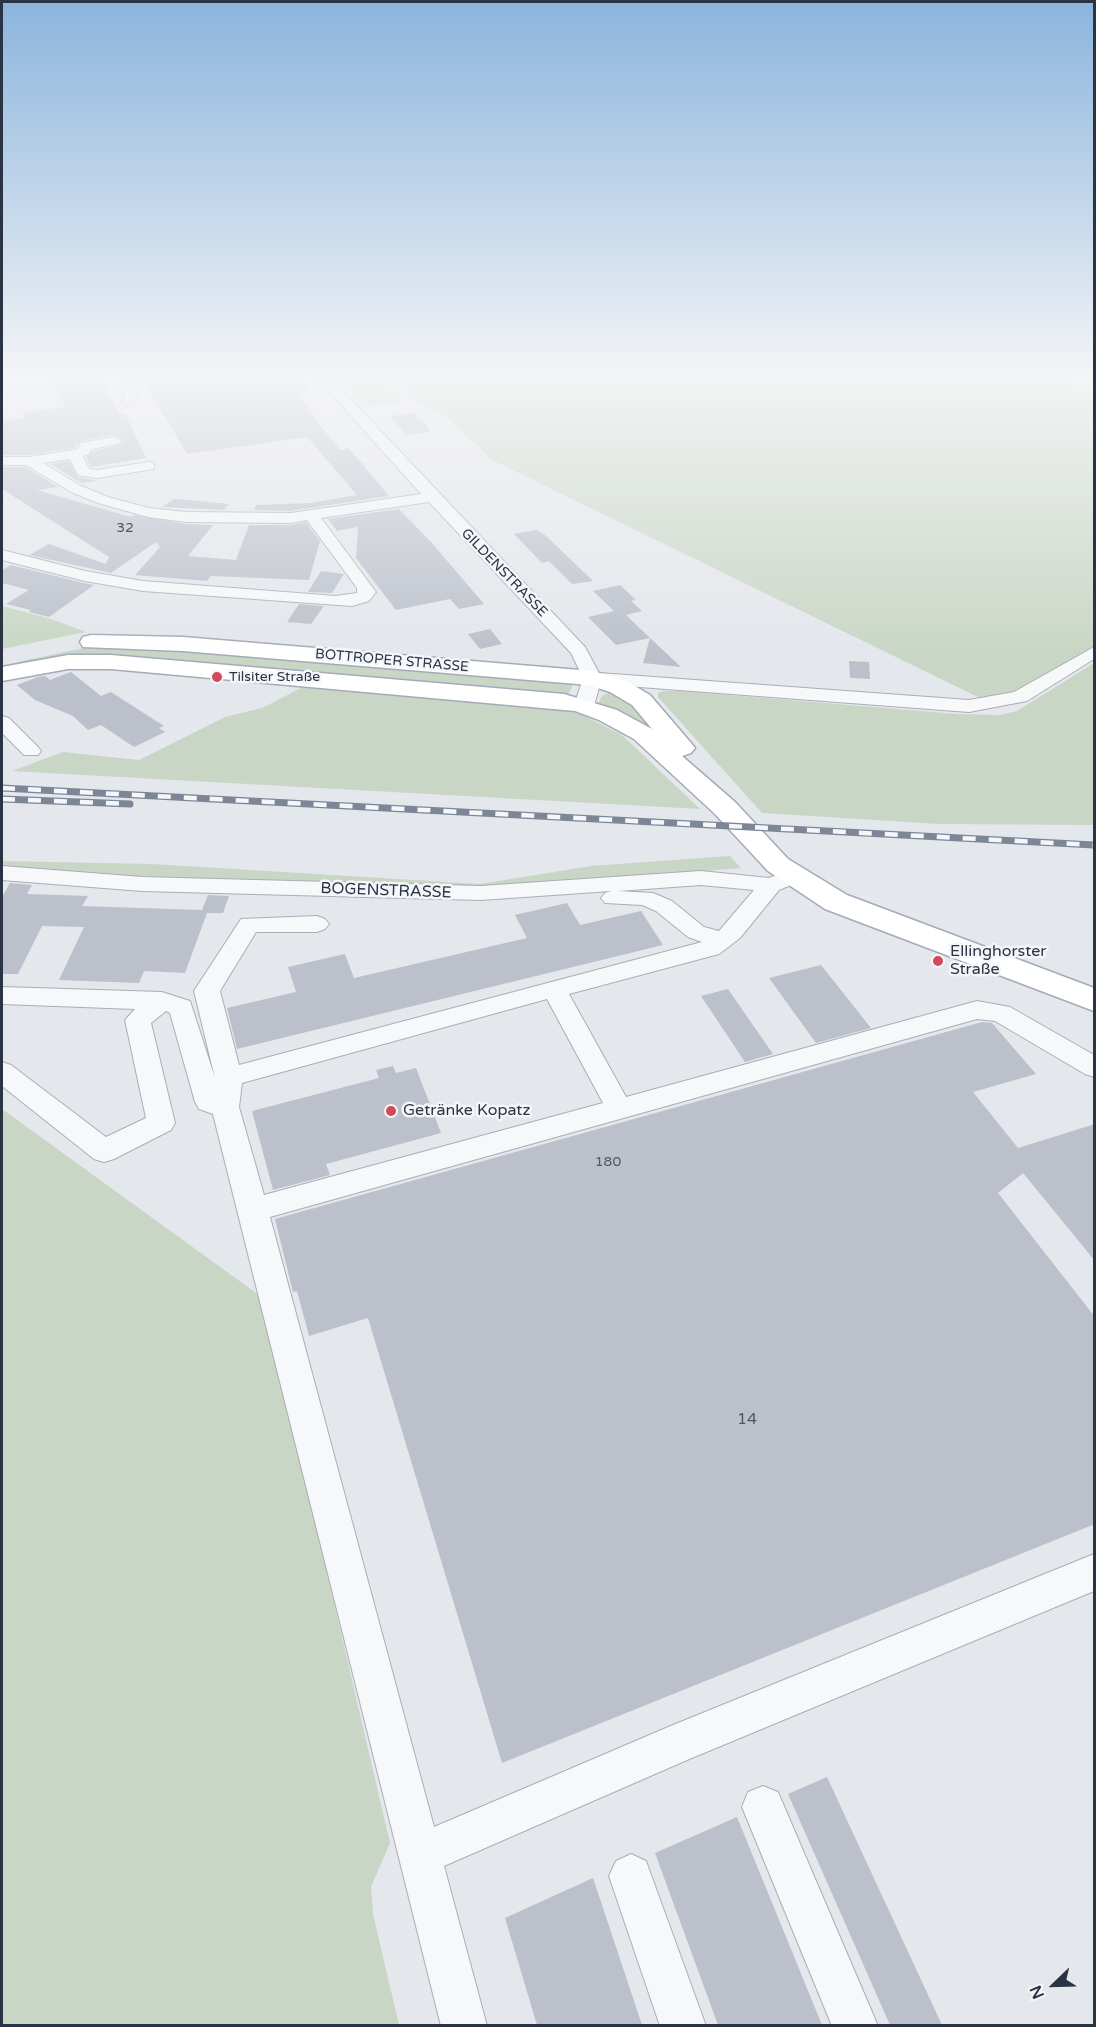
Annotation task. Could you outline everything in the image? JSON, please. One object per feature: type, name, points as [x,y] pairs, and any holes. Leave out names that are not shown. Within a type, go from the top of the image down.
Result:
[{"type":"main road","name":"BOTTROPER STRASSE","points":[[2,659],[90,642],[148,642],[592,678],[619,687],[641,700],[669,730],[725,808],[782,880],[1095,1000]]},
{"type":"main road","name":"BOTTROPER STRASSE","points":[[2,674],[68,662],[111,662],[564,700],[608,715],[643,734],[725,808]]},
{"type":"street","points":[[37,466],[89,495],[148,512],[228,519],[312,516],[432,497]]},
{"type":"street","points":[[80,466],[83,472],[97,474],[149,466]]},
{"type":"street","name":"GILDENSTRASSE","points":[[403,466],[579,651],[592,678]]},
{"type":"street","points":[[2,555],[85,576],[143,586],[336,601],[352,601],[363,597],[368,592],[365,587],[312,516]]},
{"type":"street","points":[[585,706],[592,678],[969,706],[1020,697],[1095,652]]},
{"type":"street","points":[[2,722],[31,752]]},
{"type":"street","name":"BOGENSTRASSE","points":[[2,873],[142,884],[481,893],[701,878],[782,880]]},
{"type":"street","points":[[229,1077],[710,948],[724,940],[782,880]]},
{"type":"street","points":[[612,898],[645,898],[664,906],[696,932],[724,940]]},
{"type":"street","points":[[317,924],[249,924],[207,991],[207,998],[229,1077],[225,1107],[254,1210],[464,2025]]},
{"type":"street","points":[[554,989],[619,1108]]},
{"type":"street","points":[[2,996],[162,1001],[182,1007],[208,1102],[225,1107]]},
{"type":"street","points":[[2,1072],[104,1151],[161,1123],[138,1020],[162,1001]]},
{"type":"street","points":[[254,1210],[977,1010],[1001,1013],[1095,1067]]},
{"type":"street","points":[[421,1854],[672,1745],[1095,1573]]},
{"type":"street","points":[[763,1807],[855,2025]]},
{"type":"street","points":[[631,1876],[683,2025]]},
{"type":"green space","points":[[503,466],[1094,466],[1094,646],[1016,694],[984,700]]},
{"type":"green space","points":[[2,606],[51,619],[86,632],[2,649]]},
{"type":"green space","points":[[120,645],[572,681],[573,684],[568,696],[164,664],[18,666],[2,670],[2,666],[88,647]]},
{"type":"green space","points":[[1094,663],[1094,825],[939,824],[762,813],[658,697],[658,693],[663,691],[680,691],[957,714],[1000,715],[1017,711]]},
{"type":"green space","points":[[303,687],[552,708],[580,714],[622,735],[700,809],[12,771],[63,752],[139,760],[225,717],[262,708]]},
{"type":"green space","points":[[614,693],[646,714],[709,786],[598,704],[602,696]]},
{"type":"green space","points":[[730,856],[741,868],[481,890],[2,871],[2,861],[152,864],[480,884],[591,866]]},
{"type":"green space","points":[[2,1109],[263,1298],[390,1843],[371,1887],[373,1914],[399,2025],[2,2025]]},
{"type":"building","points":[[53,466],[72,466],[78,477],[99,481],[81,483]]},
{"type":"building","points":[[332,466],[364,466],[389,496],[291,511],[254,510],[256,505],[310,503],[357,495]]},
{"type":"building","points":[[2,467],[25,467],[58,487],[37,490],[131,517],[134,515],[186,524],[213,525],[188,556],[236,560],[249,525],[291,525],[306,522],[320,541],[309,580],[211,576],[207,581],[135,575],[160,547],[156,542],[111,573],[29,555],[49,544],[106,564],[109,557],[2,489]]},
{"type":"building","points":[[174,499],[229,504],[224,510],[162,507]]},
{"type":"building","points":[[399,509],[432,543],[484,604],[459,609],[450,599],[396,610],[356,558],[358,527],[337,531],[328,519]]},
{"type":"building","points":[[536,530],[545,535],[593,581],[572,584],[549,561],[542,563],[514,534]]},
{"type":"building","points":[[11,565],[94,585],[49,617],[6,604],[29,590],[2,583],[2,570]]},
{"type":"building","points":[[321,571],[344,574],[332,593],[308,592]]},
{"type":"building","points":[[620,585],[636,600],[631,601],[642,611],[626,615],[650,638],[616,645],[588,617],[614,611],[593,591]]},
{"type":"building","points":[[299,604],[324,606],[311,624],[287,622]]},
{"type":"building","points":[[490,629],[502,644],[480,649],[468,634]]},
{"type":"building","points":[[650,638],[681,667],[643,663]]},
{"type":"building","points":[[849,661],[869,662],[870,679],[850,678]]},
{"type":"building","points":[[71,672],[101,696],[111,692],[164,726],[159,728],[165,732],[134,747],[101,725],[88,730],[73,716],[35,700],[17,685],[38,677],[45,676],[50,680]]},
{"type":"building","points":[[10,883],[32,885],[27,894],[88,896],[82,906],[202,910],[208,895],[229,896],[223,913],[207,913],[185,973],[144,971],[139,983],[59,980],[84,927],[42,926],[18,974],[2,974],[2,897]]},
{"type":"building","points":[[567,903],[580,925],[641,911],[663,945],[237,1049],[227,1008],[296,992],[288,967],[345,954],[354,978],[527,938],[515,915]]},
{"type":"building","points":[[821,965],[871,1028],[816,1043],[769,978]]},
{"type":"building","points":[[728,989],[773,1054],[745,1062],[701,996]]},
{"type":"building","points":[[982,1022],[992,1023],[1036,1074],[973,1092],[1018,1148],[1095,1124],[1095,1261],[1023,1173],[998,1193],[1095,1317],[1095,1524],[502,1763],[368,1318],[309,1336],[297,1291],[293,1292],[275,1219]]},
{"type":"building","points":[[393,1066],[396,1073],[416,1068],[441,1133],[326,1164],[330,1175],[273,1190],[252,1111],[379,1078],[376,1070]]},
{"type":"building","points":[[827,1777],[942,2025],[890,2025],[788,1794]]},
{"type":"building","points":[[737,1817],[822,2025],[718,2025],[655,1853]]},
{"type":"building","points":[[593,1878],[642,2025],[537,2025],[505,1918]]},
{"type":"railway","points":[[2,788],[1094,845]]},
{"type":"railway","points":[[2,799],[130,804]]},
{"type":"place","name":"Tilsiter Straße","points":[[217,677]]},
{"type":"place","name":"Ellinghorster Straße","points":[[938,961]]},
{"type":"place","name":"Getränke Kopatz","points":[[391,1111]]}]
